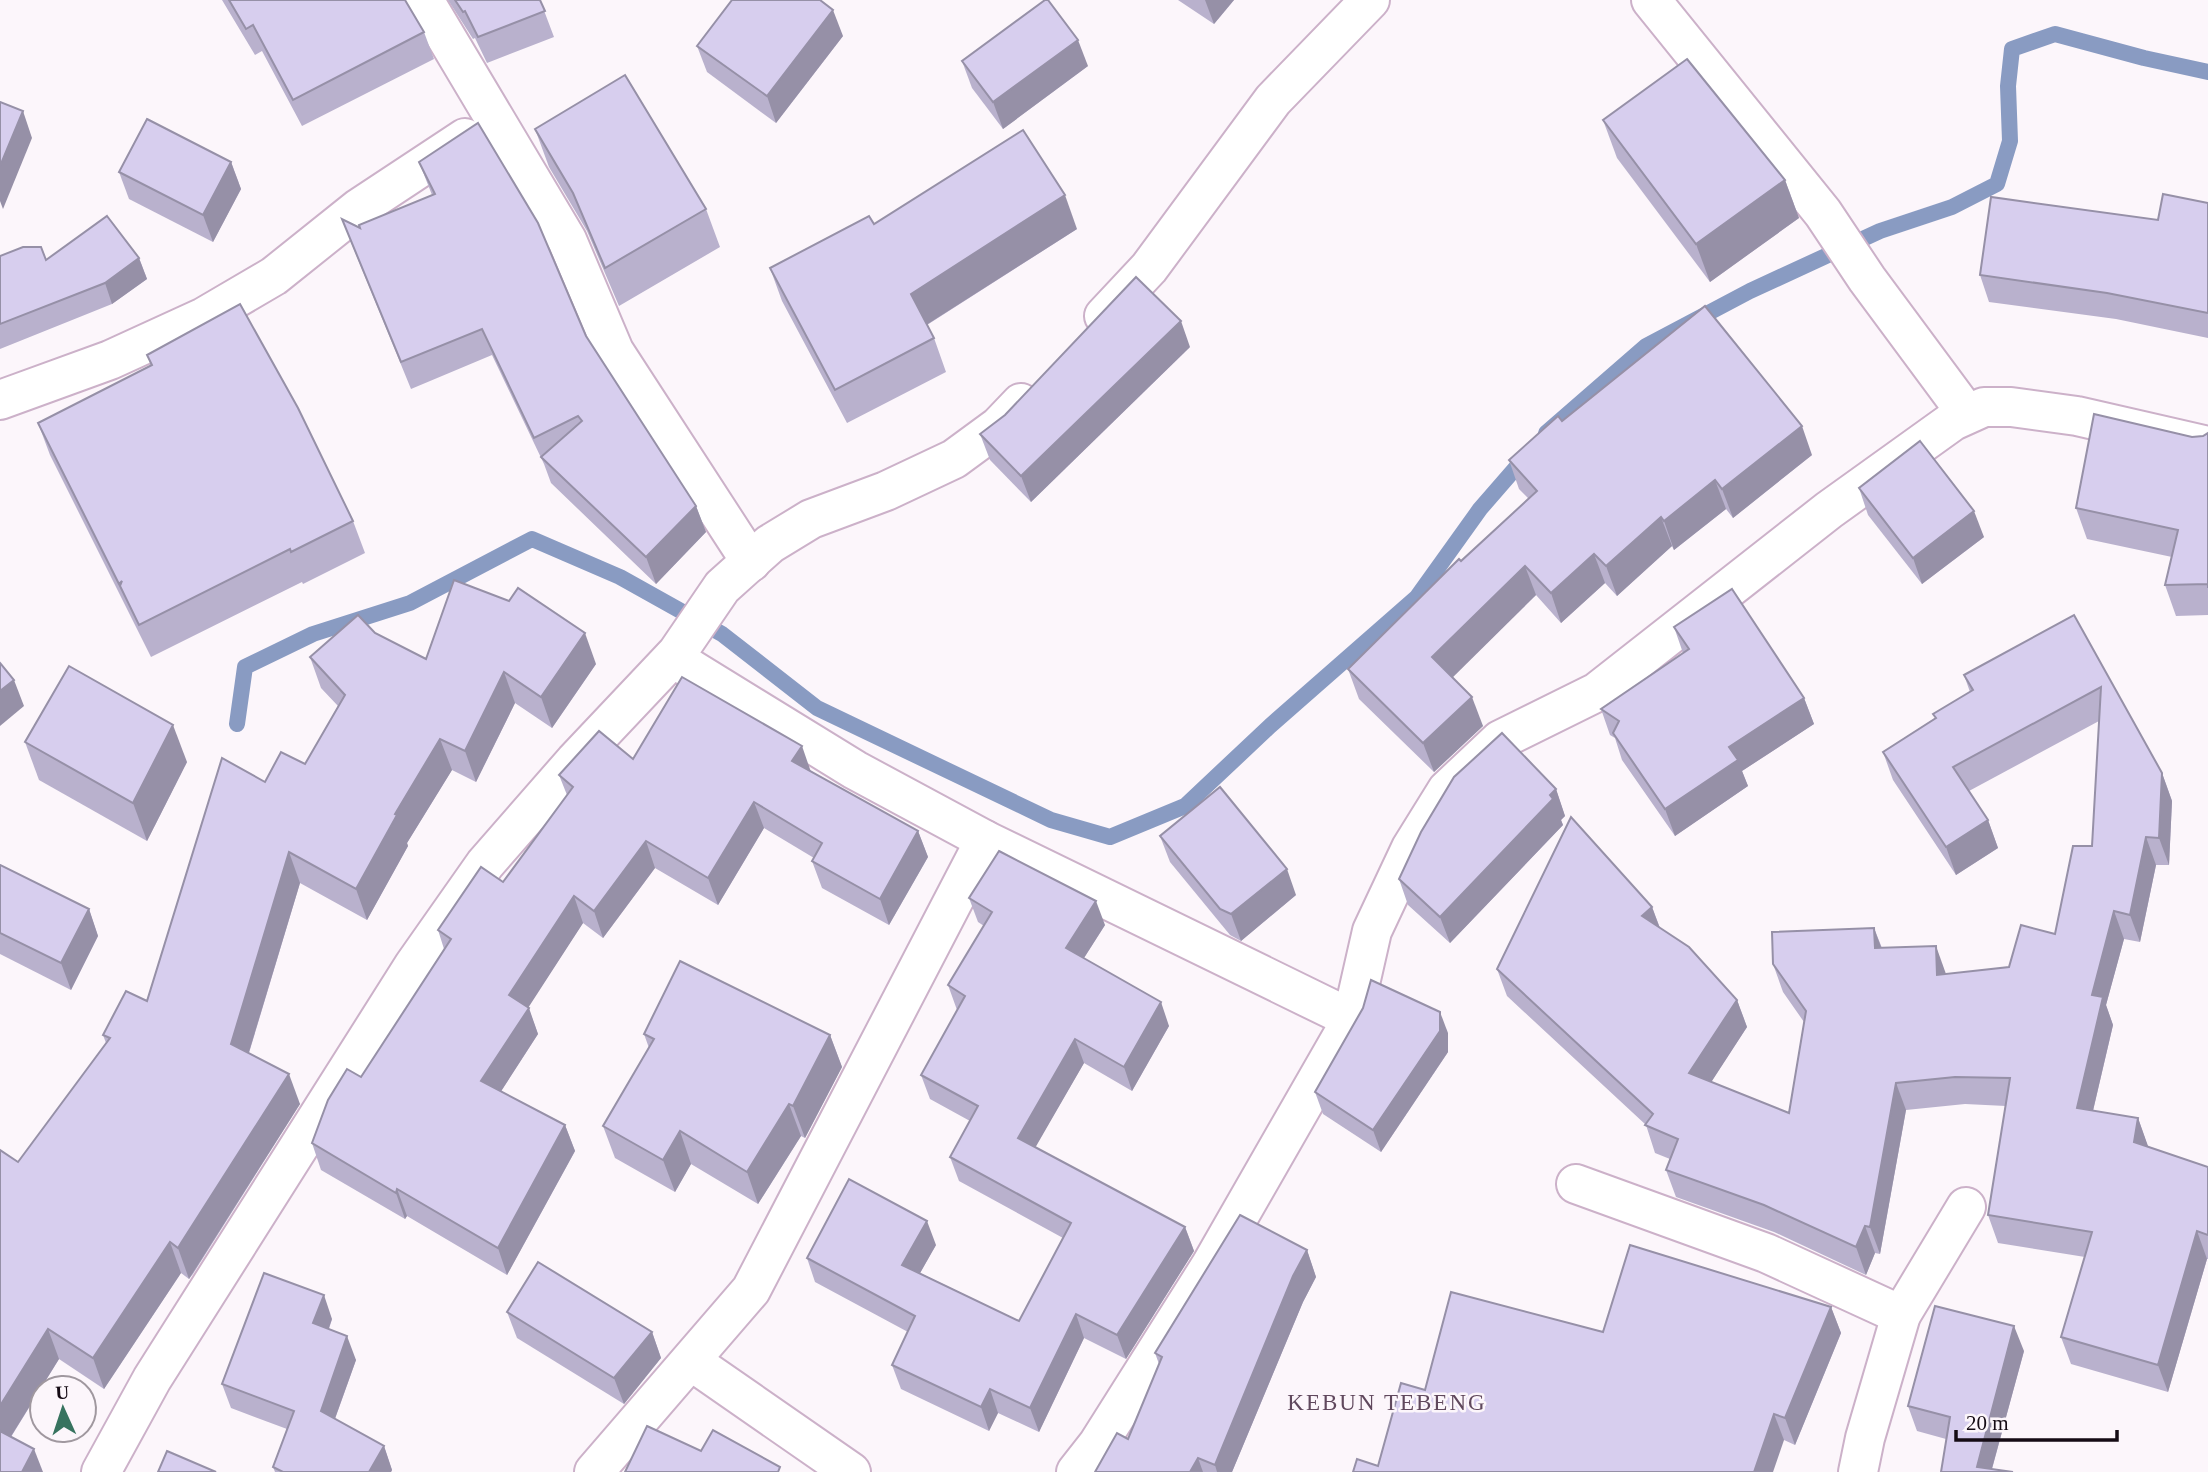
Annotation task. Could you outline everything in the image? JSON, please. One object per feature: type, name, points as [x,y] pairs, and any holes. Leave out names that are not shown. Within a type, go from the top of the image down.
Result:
[{"type":"street","points":[[424,0],[567,240],[614,351],[751,562]]},
{"type":"street","points":[[1083,337],[1149,268],[1273,100],[1370,0]]},
{"type":"street","points":[[1651,0],[1823,213],[1867,279],[1967,414]]},
{"type":"street","points":[[0,400],[110,360],[204,317],[274,276],[359,208],[494,119]]},
{"type":"street","points":[[102,1472],[152,1379],[430,943],[485,864],[575,761],[675,655],[722,587],[771,544],[811,519],[886,491],[954,459],[999,426],[1046,377]]},
{"type":"street","points":[[1076,1472],[1098,1444],[1211,1265],[1352,1019],[1372,931],[1411,848],[1447,790],[1500,740],[1597,692],[1829,510],[1953,421],[1967,414],[1984,407],[2077,416],[2208,446]]},
{"type":"street","points":[[675,655],[855,770],[985,840],[1352,1019]]},
{"type":"street","points":[[594,1472],[751,1290],[985,840]]},
{"type":"street","points":[[1576,1184],[1766,1253],[1901,1315]]},
{"type":"street","points":[[1858,1472],[1865,1438],[1901,1315],[1966,1207]]},
{"type":"street","points":[[691,1360],[851,1472]]},
{"type":"building","points":[[229,0],[405,0],[424,32],[293,100],[253,25],[246,29]]},
{"type":"building","points":[[455,0],[540,0],[545,11],[478,37],[465,11],[463,12]]},
{"type":"building","points":[[732,0],[820,0],[833,10],[767,96],[697,46]]},
{"type":"building","points":[[1048,0],[1078,40],[993,102],[962,61]]},
{"type":"building","points":[[1687,59],[1785,180],[1696,244],[1603,120]]},
{"type":"building","points":[[625,75],[706,209],[605,268],[573,193],[535,129]]},
{"type":"building","points":[[0,102],[23,111],[0,166]]},
{"type":"building","points":[[147,119],[231,162],[203,215],[119,172]]},
{"type":"building","points":[[478,123],[538,223],[586,336],[696,506],[646,557],[541,457],[582,421],[578,416],[534,438],[482,329],[401,362],[342,219],[360,228],[359,225],[435,194],[419,162]]},
{"type":"building","points":[[1023,130],[1065,195],[911,294],[934,338],[835,390],[770,268],[869,216],[874,224]]},
{"type":"building","points":[[2163,194],[2208,203],[2208,313],[2107,293],[1980,275],[1991,197],[2158,220]]},
{"type":"building","points":[[107,216],[139,258],[105,283],[0,324],[0,256],[23,247],[41,247],[46,260]]},
{"type":"building","points":[[1136,277],[1181,321],[1021,476],[980,434],[1005,415]]},
{"type":"building","points":[[240,304],[298,408],[353,521],[291,552],[290,549],[139,625],[120,586],[122,581],[119,584],[38,423],[152,365],[147,355]]},
{"type":"building","points":[[1705,306],[1802,426],[1722,489],[1715,480],[1664,521],[1661,517],[1606,566],[1594,554],[1551,593],[1525,566],[1432,657],[1472,697],[1423,743],[1348,669],[1459,559],[1461,561],[1537,491],[1509,460],[1558,416],[1562,421]]},
{"type":"building","points":[[2094,414],[2192,437],[2208,433],[2208,584],[2165,585],[2178,530],[2076,508]]},
{"type":"building","points":[[1920,441],[1974,511],[1913,558],[1859,488]]},
{"type":"building","points":[[454,580],[509,601],[518,588],[585,633],[541,697],[504,672],[465,751],[440,739],[395,814],[397,815],[356,889],[289,852],[231,1044],[289,1074],[178,1248],[170,1242],[93,1358],[48,1329],[0,1406],[0,1150],[18,1162],[110,1038],[103,1035],[126,991],[147,1001],[222,758],[265,782],[281,752],[305,764],[345,695],[310,657],[358,615],[375,633],[426,659]]},
{"type":"building","points":[[1732,589],[1804,698],[1729,747],[1738,760],[1665,809],[1613,733],[1619,721],[1601,709],[1689,649],[1674,627]]},
{"type":"building","points":[[2074,615],[2162,773],[2159,838],[2146,837],[2130,915],[2114,911],[2092,995],[2103,997],[2077,1108],[2138,1118],[2134,1142],[2208,1167],[2208,1235],[2197,1231],[2158,1365],[2061,1337],[2092,1232],[1988,1215],[2010,1078],[1955,1077],[1896,1083],[1870,1227],[1865,1226],[1856,1247],[1764,1205],[1666,1170],[1678,1139],[1645,1125],[1653,1114],[1497,969],[1571,817],[1652,907],[1642,916],[1689,947],[1737,1000],[1689,1073],[1789,1113],[1806,1011],[1773,964],[1772,932],[1874,928],[1875,948],[1936,946],[1937,975],[2009,967],[2021,925],[2055,934],[2073,846],[2092,846],[2101,687],[1953,767],[1988,820],[1946,847],[1883,752],[1936,718],[1933,714],[1973,690],[1964,675]]},
{"type":"building","points":[[0,663],[14,680],[0,691]]},
{"type":"building","points":[[69,666],[173,725],[133,803],[25,742]]},
{"type":"building","points":[[682,677],[802,746],[792,761],[918,831],[880,899],[812,861],[822,843],[754,802],[708,878],[646,841],[594,911],[574,896],[509,995],[529,1008],[481,1081],[565,1125],[498,1248],[397,1189],[396,1193],[312,1143],[328,1100],[347,1069],[361,1077],[451,939],[438,930],[481,867],[503,882],[573,787],[559,775],[599,731],[633,759]]},
{"type":"building","points":[[1502,733],[1556,789],[1550,795],[1553,799],[1440,917],[1399,879],[1421,832],[1454,777]]},
{"type":"building","points":[[1220,787],[1287,869],[1231,914],[1220,909],[1160,836]]},
{"type":"building","points":[[999,851],[1096,901],[1066,948],[1161,1002],[1124,1067],[1075,1039],[1018,1138],[1185,1227],[1117,1335],[1076,1314],[1030,1408],[990,1389],[981,1407],[892,1365],[915,1316],[807,1258],[849,1179],[927,1221],[902,1265],[1019,1321],[1071,1223],[950,1157],[978,1106],[921,1075],[965,996],[948,985],[992,912],[969,898]]},
{"type":"building","points":[[0,865],[89,909],[61,963],[0,933]]},
{"type":"building","points":[[680,961],[830,1035],[793,1106],[789,1104],[747,1172],[680,1131],[663,1160],[603,1126],[654,1039],[644,1034]]},
{"type":"building","points":[[1371,980],[1440,1012],[1440,1031],[1373,1130],[1315,1092],[1363,1008]]},
{"type":"building","points":[[1240,1215],[1307,1250],[1293,1276],[1215,1465],[1198,1458],[1190,1472],[1095,1472],[1117,1433],[1128,1439],[1162,1357],[1155,1353]]},
{"type":"building","points":[[1630,1245],[1831,1307],[1785,1418],[1774,1414],[1754,1472],[1353,1472],[1357,1459],[1378,1466],[1401,1383],[1425,1390],[1451,1292],[1603,1332]]},
{"type":"building","points":[[538,1262],[652,1332],[614,1378],[507,1312]]},
{"type":"building","points":[[264,1273],[324,1295],[313,1323],[347,1336],[321,1411],[384,1446],[369,1472],[283,1472],[273,1467],[294,1411],[222,1384]]},
{"type":"building","points":[[1935,1306],[2014,1326],[1977,1467],[2013,1472],[1941,1472],[1950,1417],[1908,1406]]},
{"type":"building","points":[[647,1426],[701,1451],[713,1430],[780,1467],[778,1472],[625,1472]]},
{"type":"building","points":[[0,1431],[34,1449],[22,1472],[0,1472]]},
{"type":"building","points":[[167,1451],[216,1472],[158,1472]]},
{"type":"waterway","points":[[1546,433],[1646,346],[1750,291],[1880,231],[1952,207],[1997,184],[2010,141],[2008,86],[2012,49],[2055,34],[2208,72]]},
{"type":"waterway","points":[[237,724],[245,667],[313,634],[410,603],[532,539],[620,577],[722,634],[817,708],[1051,820],[1110,837],[1185,806],[1270,726],[1417,597],[1480,509],[1527,455]]},
{"type":"district","name":"KEBUN TEBENG","points":[[1387,1402]]}]
